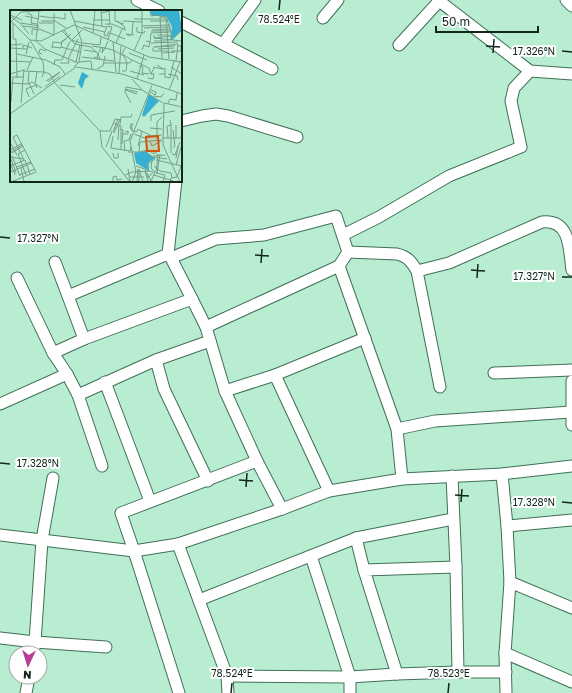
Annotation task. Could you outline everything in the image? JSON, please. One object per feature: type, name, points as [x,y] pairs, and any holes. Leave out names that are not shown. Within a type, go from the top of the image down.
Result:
[{"type":"street","points":[[137,0],[150,3],[158,10]]},
{"type":"street","points":[[223,44],[255,0]]},
{"type":"street","points":[[323,18],[338,0]]},
{"type":"street","points":[[399,46],[439,0],[530,71],[572,74]]},
{"type":"street","points":[[566,0],[572,6]]},
{"type":"street","points":[[182,23],[272,69]]},
{"type":"street","points":[[343,236],[449,176],[521,147],[511,101],[514,88],[530,71]]},
{"type":"street","points":[[182,123],[202,116],[216,114],[228,116],[297,137]]},
{"type":"street","points":[[176,182],[170,256],[206,327],[225,391],[257,461],[282,509]]},
{"type":"street","points":[[68,296],[170,256],[216,240],[264,235],[336,216],[348,252]]},
{"type":"street","points":[[417,271],[449,263],[542,222],[549,221],[557,224],[566,234],[572,270]]},
{"type":"street","points":[[206,327],[339,266],[348,252]]},
{"type":"street","points":[[348,252],[397,254],[410,260],[417,271],[440,387]]},
{"type":"street","points":[[55,262],[84,340]]},
{"type":"street","points":[[339,266],[397,429],[402,479]]},
{"type":"street","points":[[17,278],[52,353],[67,374],[78,395],[102,466]]},
{"type":"street","points":[[52,353],[192,299]]},
{"type":"street","points":[[225,391],[275,374],[365,338]]},
{"type":"street","points":[[78,395],[156,360],[210,341]]},
{"type":"street","points":[[156,360],[164,389],[208,481]]},
{"type":"street","points":[[494,373],[572,370]]},
{"type":"street","points":[[0,404],[67,374]]},
{"type":"street","points":[[275,374],[329,491]]},
{"type":"street","points":[[572,381],[572,425]]},
{"type":"street","points":[[105,382],[150,501]]},
{"type":"street","points":[[397,429],[434,421],[571,412]]},
{"type":"street","points":[[179,693],[121,513],[257,461]]},
{"type":"street","points":[[0,535],[134,551],[178,544],[282,509],[329,491],[402,479],[502,474],[572,466]]},
{"type":"street","points":[[502,474],[510,582],[506,653],[506,693]]},
{"type":"street","points":[[452,476],[456,567],[458,672]]},
{"type":"street","points":[[34,645],[42,540],[53,478]]},
{"type":"street","points":[[199,600],[356,538],[453,520]]},
{"type":"street","points":[[507,526],[572,520]]},
{"type":"street","points":[[356,538],[364,570],[397,674]]},
{"type":"street","points":[[178,544],[227,676],[228,693]]},
{"type":"street","points":[[311,556],[350,677],[350,693]]},
{"type":"street","points":[[364,570],[456,567]]},
{"type":"street","points":[[510,582],[572,608]]},
{"type":"street","points":[[0,638],[24,645]]},
{"type":"street","points":[[48,648],[106,647]]},
{"type":"street","points":[[506,653],[572,682]]},
{"type":"street","points":[[227,676],[350,677],[458,672],[506,672]]}]
